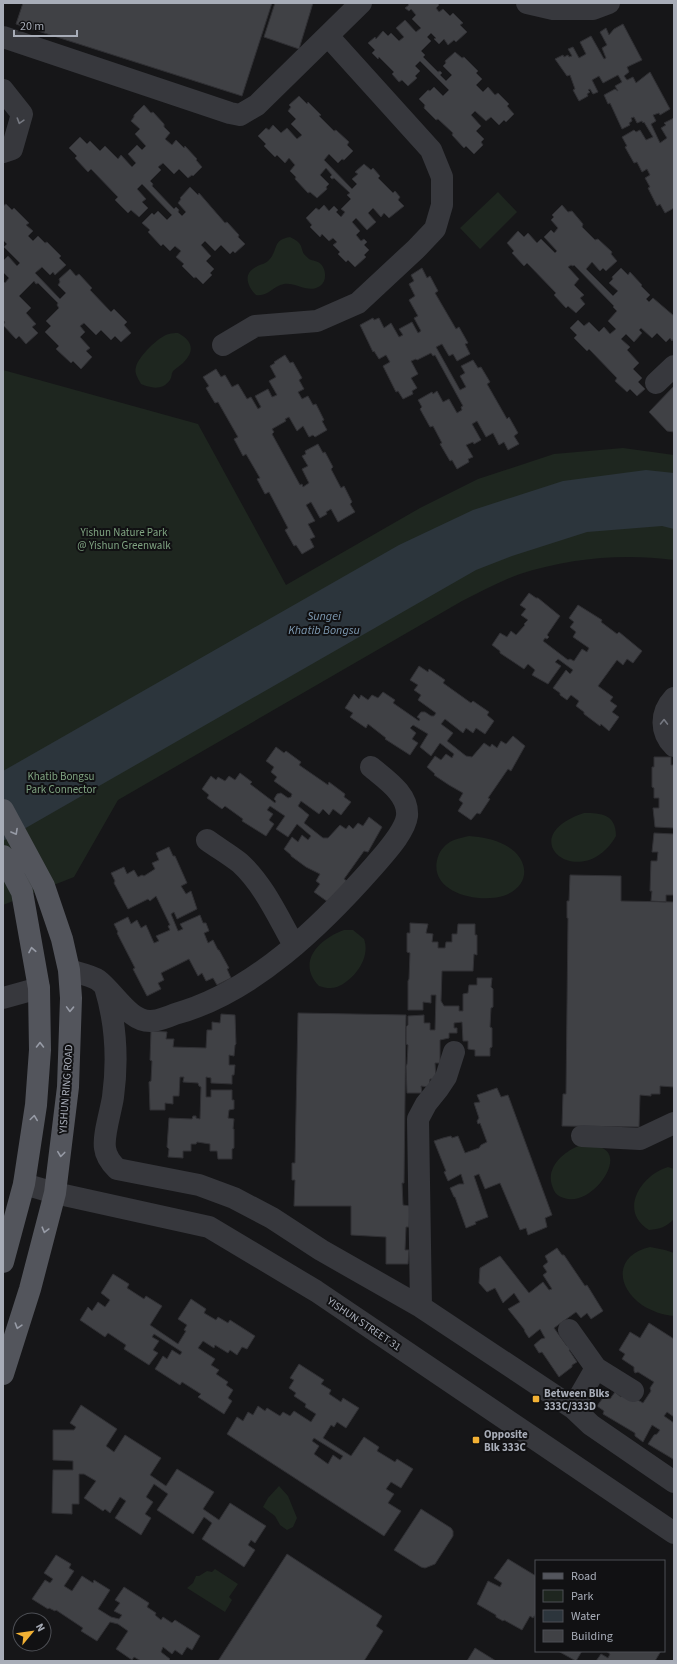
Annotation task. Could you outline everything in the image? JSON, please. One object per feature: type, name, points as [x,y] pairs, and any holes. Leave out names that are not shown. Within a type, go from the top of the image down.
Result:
[{"type":"main road","name":"YISHUN RING ROAD","points":[[3,810],[44,886],[62,939],[69,970],[71,998],[68,1087],[55,1193],[30,1289],[3,1374]]},
{"type":"main road","points":[[3,1262],[24,1184],[36,1105],[40,1050],[39,988],[22,892],[6,860]]},
{"type":"main road","points":[[37,1084],[68,1087]]},
{"type":"street","points":[[3,37],[179,97],[240,115],[257,104],[361,3]]},
{"type":"street","points":[[526,3],[553,9],[593,9],[609,3]]},
{"type":"street","points":[[223,345],[255,326],[317,321],[358,303],[416,249],[435,229],[442,205],[442,178],[431,150],[328,36]]},
{"type":"street","points":[[3,90],[22,114],[12,149],[3,152]]},
{"type":"street","points":[[656,384],[674,366]]},
{"type":"street","points":[[674,698],[666,708],[663,719],[664,730],[668,740],[674,746]]},
{"type":"street","points":[[69,970],[98,980],[133,1016],[151,1021],[185,1012],[218,998],[264,970],[343,902],[379,860],[404,827],[407,815],[406,805],[396,788],[371,767]]},
{"type":"street","points":[[207,840],[240,863],[254,878],[267,896],[294,945]]},
{"type":"street","points":[[105,987],[114,1025],[115,1052],[115,1085],[105,1149],[109,1160],[117,1170],[199,1185],[234,1198],[272,1218],[321,1250],[421,1307],[573,1408],[591,1425],[674,1482]]},
{"type":"street","points":[[3,998],[39,988]]},
{"type":"street","points":[[421,1307],[418,1119],[426,1104],[438,1090],[446,1077],[454,1052]]},
{"type":"street","points":[[582,1136],[640,1139],[674,1123]]},
{"type":"street","name":"YISHUN STREET 31","points":[[24,1184],[55,1193],[209,1227],[316,1291],[674,1533]]},
{"type":"street","points":[[569,1330],[596,1368],[633,1391]]},
{"type":"street","points":[[573,1408],[596,1368]]},
{"type":"green space","points":[[498,192],[517,212],[480,249],[460,228]]},
{"type":"green space","points":[[290,237],[299,243],[304,254],[308,258],[321,264],[325,274],[323,284],[311,289],[284,284],[267,293],[256,295],[248,281],[249,273],[259,265],[268,261],[281,240]]},
{"type":"green space","points":[[178,333],[187,339],[191,346],[187,359],[173,371],[170,380],[164,386],[156,388],[141,384],[137,376],[136,367],[141,358],[160,339],[170,334]]},
{"type":"green space","points":[[3,370],[198,424],[286,585],[420,508],[478,479],[554,454],[623,448],[674,455],[674,560],[616,557],[596,558],[558,564],[520,574],[462,601],[118,800],[74,877],[3,905]]},
{"type":"green space","points":[[584,813],[602,814],[606,816],[613,823],[616,836],[602,853],[586,861],[571,861],[559,856],[552,847],[553,835],[562,824]]},
{"type":"green space","points":[[469,836],[497,841],[505,845],[519,857],[523,864],[524,872],[523,879],[519,886],[503,896],[480,898],[455,892],[446,886],[439,877],[436,867],[439,854],[443,847],[450,842]]},
{"type":"green space","points":[[344,930],[353,930],[364,939],[366,946],[365,954],[360,968],[343,984],[337,987],[326,988],[319,986],[312,977],[310,960],[319,945],[326,939]]},
{"type":"green space","points":[[581,1145],[600,1147],[609,1153],[610,1161],[608,1171],[594,1189],[584,1196],[574,1199],[558,1196],[551,1181],[553,1167],[568,1151]]},
{"type":"green space","points":[[668,1167],[674,1169],[674,1219],[663,1227],[649,1230],[640,1222],[635,1213],[634,1204],[637,1194],[642,1185],[649,1178],[658,1171]]},
{"type":"green space","points":[[650,1247],[674,1253],[674,1316],[657,1312],[642,1305],[633,1297],[623,1280],[625,1264],[630,1257],[638,1251]]},
{"type":"green space","points":[[279,1486],[288,1496],[297,1518],[293,1527],[287,1530],[280,1525],[275,1516],[263,1507],[268,1498]]},
{"type":"green space","points":[[215,1569],[238,1584],[229,1597],[232,1600],[225,1612],[187,1588],[193,1583],[196,1576],[199,1576],[207,1571],[212,1572]]},
{"type":"water","name":"Sungei Khatib Bongsu","points":[[646,470],[674,473],[674,529],[662,526],[587,532],[512,556],[476,570],[3,841],[3,771],[399,545],[473,510],[563,481]]},
{"type":"building","points":[[23,3],[272,3],[242,96],[16,24]]},
{"type":"building","points":[[275,3],[313,3],[299,49],[264,37]]},
{"type":"building","points":[[407,3],[437,3],[439,5],[436,8],[439,12],[443,9],[450,16],[453,13],[463,23],[460,25],[467,32],[456,42],[454,40],[448,45],[444,39],[439,44],[431,33],[427,37],[431,41],[421,51],[425,55],[423,57],[438,72],[440,71],[442,73],[440,75],[446,81],[452,75],[443,66],[446,63],[445,61],[455,52],[462,58],[464,57],[478,71],[476,73],[482,79],[476,85],[483,92],[488,87],[495,95],[498,93],[509,104],[507,106],[514,114],[506,122],[504,120],[499,125],[491,117],[486,121],[475,111],[471,115],[481,126],[476,131],[484,139],[481,142],[483,145],[474,154],[466,146],[464,148],[452,135],[453,133],[438,119],[436,120],[424,108],[425,105],[419,99],[428,90],[430,91],[434,87],[443,96],[449,90],[420,61],[415,66],[420,71],[415,76],[417,78],[408,86],[402,80],[399,82],[392,74],[394,72],[379,57],[378,59],[372,53],[375,50],[368,43],[375,37],[376,39],[383,31],[388,36],[391,33],[399,41],[404,37],[396,28],[405,20],[416,32],[421,28],[412,19],[416,15],[411,9],[409,11],[405,8],[409,5]]},
{"type":"building","points":[[623,24],[642,60],[627,67],[629,72],[624,76],[627,80],[633,77],[636,83],[650,72],[670,109],[660,115],[659,113],[653,115],[656,121],[651,124],[660,143],[667,138],[661,128],[666,125],[664,123],[674,118],[674,208],[665,213],[660,204],[657,206],[648,188],[650,187],[645,178],[650,175],[647,169],[642,172],[637,162],[634,163],[625,147],[627,146],[622,137],[634,130],[636,132],[640,130],[646,140],[653,137],[644,122],[643,123],[642,121],[637,123],[634,117],[631,118],[632,121],[629,123],[630,125],[622,129],[610,103],[608,104],[604,95],[615,89],[618,91],[615,86],[622,82],[618,75],[603,83],[599,76],[592,80],[598,92],[593,94],[590,89],[588,90],[590,92],[587,94],[588,96],[579,101],[573,90],[575,89],[570,75],[567,76],[555,59],[563,55],[564,57],[568,55],[569,57],[572,56],[568,49],[573,47],[579,58],[586,54],[580,42],[591,36],[604,59],[606,58],[602,48],[607,45],[600,32],[606,28],[609,35],[614,29]]},
{"type":"building","points":[[299,96],[307,104],[308,102],[321,115],[319,116],[334,131],[336,130],[349,142],[347,145],[353,151],[344,160],[342,159],[338,163],[329,154],[324,160],[352,189],[357,184],[352,179],[358,174],[355,172],[364,164],[371,170],[373,168],[380,176],[378,178],[393,193],[395,191],[400,197],[398,200],[404,206],[389,218],[384,213],[381,217],[373,208],[368,213],[376,222],[367,230],[356,218],[352,222],[360,231],[356,235],[361,241],[364,239],[367,242],[364,245],[369,250],[364,255],[366,257],[355,267],[348,260],[346,262],[338,254],[340,252],[333,245],[337,242],[333,238],[329,241],[322,234],[320,237],[310,227],[312,225],[306,218],[316,208],[319,210],[324,205],[329,211],[334,206],[338,210],[336,212],[341,217],[345,212],[341,209],[351,199],[347,195],[350,193],[334,178],[332,179],[330,177],[332,175],[326,168],[320,175],[329,184],[326,187],[327,189],[317,198],[310,192],[308,193],[290,171],[295,165],[289,158],[285,163],[277,155],[275,157],[264,146],[266,144],[258,136],[266,128],[269,130],[273,125],[281,133],[287,128],[297,139],[302,135],[291,124],[296,119],[288,111],[291,107],[289,105]]},
{"type":"building","points":[[144,105],[151,113],[153,112],[170,133],[165,139],[172,145],[176,140],[184,148],[185,146],[202,167],[193,176],[192,175],[188,178],[179,169],[174,174],[163,163],[158,167],[161,170],[150,181],[153,184],[152,186],[174,209],[176,207],[179,210],[178,212],[182,216],[186,212],[178,203],[181,199],[180,198],[190,187],[198,195],[199,193],[225,223],[227,222],[245,244],[235,253],[233,251],[230,254],[221,245],[215,251],[205,241],[201,245],[211,256],[206,261],[214,269],[210,273],[212,275],[203,284],[196,277],[194,278],[182,266],[184,264],[176,257],[181,251],[175,246],[170,251],[163,244],[161,246],[148,232],[150,230],[142,223],[152,213],[154,215],[158,211],[167,220],[172,215],[142,184],[137,189],[146,199],[142,202],[148,208],[139,217],[131,210],[128,213],[115,200],[118,197],[91,169],[88,172],[75,158],[77,156],[69,148],[80,137],[87,144],[90,141],[100,151],[105,146],[118,159],[121,155],[132,167],[136,163],[128,154],[137,145],[142,150],[146,146],[135,134],[140,129],[131,121],[134,115]]},
{"type":"building","points":[[6,204],[12,210],[14,208],[29,223],[26,225],[33,231],[28,236],[33,241],[38,236],[45,243],[47,242],[61,256],[59,258],[66,265],[55,275],[53,272],[50,275],[42,267],[35,273],[60,299],[66,293],[58,285],[60,282],[59,279],[70,269],[76,276],[79,274],[92,288],[90,290],[111,312],[114,309],[127,322],[124,325],[131,333],[121,342],[115,336],[111,340],[101,330],[96,335],[84,323],[80,326],[85,332],[80,337],[90,348],[86,351],[92,357],[81,369],[73,361],[71,363],[56,349],[59,346],[45,332],[51,326],[46,321],[59,308],[57,305],[58,303],[38,283],[36,284],[34,281],[19,296],[31,308],[26,313],[36,324],[32,327],[38,333],[26,344],[19,336],[16,339],[3,325],[5,322],[3,320],[3,281],[5,283],[9,278],[3,272],[3,261],[8,256],[17,266],[20,263],[4,247],[7,244],[3,240],[3,206]]},
{"type":"building","points":[[562,205],[568,212],[572,211],[583,224],[582,227],[595,240],[598,239],[612,252],[611,254],[617,261],[606,271],[603,268],[600,271],[592,262],[586,269],[613,296],[618,291],[609,283],[613,279],[612,277],[621,268],[628,275],[630,272],[642,285],[641,286],[650,295],[646,299],[649,302],[653,298],[674,316],[674,338],[672,341],[670,338],[666,342],[657,333],[652,338],[641,328],[639,330],[642,333],[634,342],[626,334],[621,339],[630,347],[627,350],[639,363],[633,369],[642,378],[638,382],[645,389],[637,396],[630,389],[627,392],[615,381],[617,378],[589,349],[587,351],[574,338],[577,335],[570,328],[578,320],[584,326],[589,322],[599,332],[604,327],[610,334],[616,329],[608,321],[617,311],[613,307],[614,306],[574,265],[571,265],[568,267],[579,279],[574,285],[584,295],[580,298],[585,304],[576,313],[568,306],[566,308],[554,295],[556,293],[527,263],[524,266],[512,253],[514,251],[507,243],[518,231],[524,237],[528,233],[537,243],[541,239],[555,253],[557,251],[544,237],[551,230],[554,233],[558,228],[551,220],[554,217],[552,215]]},
{"type":"building","points":[[422,268],[427,278],[430,276],[438,291],[435,293],[456,329],[459,327],[468,343],[465,344],[470,354],[457,361],[453,354],[449,356],[442,344],[436,347],[460,390],[466,387],[460,376],[465,373],[461,366],[473,360],[478,368],[481,367],[490,382],[487,384],[507,419],[509,417],[518,433],[514,436],[519,444],[508,450],[504,442],[499,445],[493,433],[486,437],[477,421],[472,424],[481,440],[474,444],[473,442],[466,445],[473,457],[468,459],[469,462],[457,469],[452,460],[450,461],[440,444],[442,443],[433,426],[430,427],[420,409],[422,407],[418,400],[432,392],[433,394],[437,391],[443,402],[449,399],[457,413],[462,410],[461,407],[463,406],[435,355],[433,356],[431,353],[417,360],[411,361],[418,374],[411,378],[417,388],[412,391],[413,394],[403,399],[398,391],[396,392],[383,366],[390,362],[386,355],[379,359],[374,351],[373,352],[360,325],[373,318],[374,320],[379,318],[384,328],[391,323],[399,337],[403,335],[399,329],[412,322],[418,333],[421,331],[414,318],[418,316],[409,300],[415,296],[409,284],[414,281],[411,275]]},
{"type":"building","points":[[285,355],[290,363],[293,362],[302,378],[299,380],[304,389],[298,392],[302,399],[308,396],[313,405],[316,404],[327,430],[315,437],[313,435],[309,437],[303,426],[297,431],[289,417],[285,419],[286,421],[272,429],[274,432],[272,434],[300,485],[302,484],[303,487],[309,483],[302,469],[308,466],[302,456],[306,454],[305,451],[318,444],[323,453],[325,452],[333,467],[331,469],[341,488],[344,486],[352,502],[350,504],[355,512],[338,522],[331,509],[326,512],[327,514],[320,518],[311,502],[306,505],[315,521],[308,524],[315,537],[310,539],[314,547],[302,554],[296,545],[294,546],[285,530],[288,528],[269,492],[265,494],[257,479],[260,478],[246,454],[243,456],[234,439],[238,437],[218,402],[215,403],[206,388],[209,386],[203,377],[216,369],[221,377],[225,375],[232,387],[238,384],[247,399],[251,397],[258,409],[261,407],[255,396],[268,389],[272,397],[277,395],[269,381],[276,377],[270,366]]},
{"type":"building","points":[[674,386],[674,432],[667,431],[649,412]]},
{"type":"building","points":[[529,593],[538,598],[560,616],[547,635],[549,637],[547,639],[545,638],[543,641],[568,660],[570,659],[574,661],[582,649],[587,652],[589,648],[573,637],[576,632],[570,627],[574,622],[569,618],[578,605],[602,620],[601,622],[617,634],[619,632],[642,651],[633,663],[627,659],[623,665],[617,660],[598,686],[613,697],[610,701],[617,706],[612,712],[619,717],[609,731],[601,724],[600,726],[584,714],[584,712],[576,706],[579,701],[571,695],[567,700],[553,688],[566,670],[570,674],[573,670],[558,659],[555,662],[561,666],[548,684],[532,675],[535,670],[528,664],[524,669],[500,653],[500,651],[492,645],[500,633],[507,637],[511,631],[516,635],[525,625],[524,624],[528,620],[521,615],[526,609],[520,605]]},
{"type":"building","points":[[419,666],[428,672],[429,669],[445,680],[443,683],[471,703],[473,701],[489,712],[487,715],[494,721],[485,734],[476,728],[473,733],[466,728],[463,733],[445,719],[441,724],[453,733],[447,741],[466,756],[472,757],[484,743],[490,747],[492,744],[497,748],[501,741],[506,744],[513,736],[525,746],[511,771],[508,769],[488,798],[490,799],[480,814],[477,813],[471,820],[458,811],[463,803],[459,800],[463,793],[434,775],[435,774],[427,767],[435,756],[441,760],[446,754],[452,758],[454,754],[440,743],[431,756],[420,747],[428,734],[413,725],[410,728],[416,733],[412,739],[418,743],[410,755],[385,739],[386,738],[368,724],[366,728],[350,717],[353,713],[345,708],[354,694],[359,699],[361,695],[368,700],[372,695],[378,698],[383,692],[395,700],[393,703],[419,721],[420,719],[417,717],[421,712],[434,716],[436,713],[418,700],[421,695],[414,690],[418,685],[410,680]]},
{"type":"building","points":[[276,747],[284,753],[286,751],[301,762],[299,765],[328,785],[329,782],[345,794],[344,797],[351,802],[341,815],[333,809],[329,815],[323,809],[319,814],[301,801],[298,806],[309,815],[304,823],[323,838],[328,838],[340,825],[346,829],[349,825],[353,829],[358,823],[363,826],[369,817],[382,827],[368,852],[364,851],[344,879],[347,881],[328,902],[314,892],[320,884],[316,881],[320,874],[306,867],[284,849],[292,837],[298,842],[302,835],[308,840],[311,836],[297,824],[288,837],[276,829],[285,816],[270,806],[267,810],[273,814],[269,820],[274,824],[266,836],[242,821],[243,819],[225,806],[222,809],[207,798],[209,795],[202,789],[211,776],[216,780],[218,777],[225,781],[229,776],[235,780],[240,773],[252,782],[250,784],[275,803],[276,801],[274,799],[277,794],[281,793],[288,798],[291,797],[292,794],[274,781],[277,777],[271,772],[274,767],[266,761]]},
{"type":"building","points":[[654,757],[671,757],[671,765],[674,765],[674,828],[655,827],[653,808],[659,808],[659,798],[654,798],[654,788],[652,787],[652,767],[654,767]]},
{"type":"building","points":[[654,833],[674,834],[674,895],[666,895],[666,902],[651,901],[651,861],[657,861],[658,852],[652,852]]},
{"type":"building","points":[[169,847],[173,856],[175,856],[187,883],[181,886],[186,894],[191,891],[197,909],[177,919],[174,912],[171,914],[178,931],[183,929],[180,924],[200,915],[203,923],[206,923],[209,931],[204,933],[208,943],[213,940],[229,968],[227,969],[231,978],[217,985],[213,978],[206,981],[202,973],[198,976],[189,959],[161,973],[164,980],[158,983],[161,989],[147,996],[133,969],[135,968],[114,924],[128,917],[131,924],[137,920],[141,928],[146,925],[154,943],[159,941],[156,936],[170,930],[168,926],[170,925],[156,896],[150,901],[148,899],[128,909],[114,883],[115,881],[111,873],[124,867],[127,874],[134,870],[138,877],[142,875],[144,876],[155,869],[152,863],[159,860],[156,853]]},
{"type":"building","points":[[570,875],[621,876],[621,901],[674,902],[674,1087],[660,1086],[660,1094],[651,1094],[651,1096],[640,1095],[639,1127],[562,1126],[563,1094],[566,1094],[567,901],[569,901]]},
{"type":"building","points":[[410,923],[428,924],[426,933],[433,934],[432,942],[438,942],[438,948],[445,948],[446,942],[452,942],[452,934],[457,934],[458,924],[475,924],[475,935],[477,935],[477,955],[474,954],[473,971],[442,971],[441,1001],[444,1006],[459,1006],[459,1011],[463,1011],[463,994],[468,993],[469,985],[477,985],[477,978],[492,978],[491,987],[493,989],[493,1007],[491,1008],[490,1027],[492,1028],[492,1047],[490,1048],[490,1056],[475,1056],[475,1050],[468,1049],[468,1041],[463,1041],[462,1022],[454,1023],[454,1028],[457,1028],[457,1033],[449,1033],[449,1038],[440,1040],[440,1063],[435,1063],[436,1079],[430,1079],[429,1087],[421,1086],[422,1093],[407,1093],[406,1066],[408,1045],[406,1044],[406,1027],[408,1025],[408,1016],[424,1015],[424,1023],[430,1023],[430,1030],[435,1030],[436,995],[431,995],[431,1003],[423,1002],[423,1010],[408,1010],[410,953],[407,952],[407,933],[410,933]]},
{"type":"building","points":[[298,1013],[406,1015],[404,1183],[402,1183],[403,1205],[410,1206],[409,1227],[406,1227],[405,1250],[409,1250],[408,1264],[386,1264],[386,1237],[351,1235],[351,1206],[294,1206],[295,1180],[292,1180],[292,1163],[295,1163]]},
{"type":"building","points":[[221,1014],[235,1015],[236,1044],[234,1056],[229,1055],[229,1065],[235,1065],[234,1075],[232,1075],[232,1084],[211,1083],[211,1078],[206,1077],[206,1097],[211,1097],[211,1090],[232,1090],[234,1109],[229,1110],[228,1118],[234,1119],[234,1148],[232,1149],[232,1159],[218,1159],[217,1151],[210,1151],[210,1144],[197,1142],[196,1144],[191,1144],[191,1151],[183,1151],[183,1158],[168,1157],[169,1149],[167,1147],[169,1118],[192,1119],[193,1116],[196,1116],[196,1118],[200,1119],[201,1087],[198,1083],[183,1082],[184,1077],[180,1077],[179,1096],[173,1096],[173,1104],[165,1103],[165,1110],[150,1110],[149,1082],[151,1081],[152,1061],[150,1060],[151,1031],[167,1032],[166,1039],[174,1039],[173,1047],[206,1048],[207,1030],[212,1030],[212,1022],[220,1023]]},
{"type":"building","points":[[497,1088],[501,1097],[508,1095],[552,1215],[545,1218],[547,1227],[528,1235],[526,1228],[520,1230],[500,1183],[485,1189],[479,1174],[474,1176],[488,1217],[475,1222],[476,1224],[466,1228],[455,1197],[450,1188],[459,1184],[464,1184],[461,1174],[448,1181],[444,1172],[446,1171],[434,1141],[451,1136],[452,1138],[458,1136],[465,1153],[479,1148],[487,1142],[480,1123],[478,1124],[477,1121],[479,1118],[474,1103],[480,1102],[477,1095]]},
{"type":"building","points":[[557,1248],[562,1255],[564,1255],[585,1286],[587,1285],[603,1311],[591,1319],[587,1313],[581,1318],[576,1312],[554,1328],[567,1346],[569,1344],[572,1347],[569,1350],[577,1362],[559,1377],[542,1352],[539,1353],[534,1345],[541,1339],[545,1338],[540,1329],[529,1338],[524,1329],[508,1309],[520,1302],[514,1293],[503,1303],[495,1288],[487,1292],[479,1283],[480,1268],[500,1256],[529,1293],[543,1282],[549,1290],[552,1289],[543,1275],[547,1272],[543,1266],[548,1262],[545,1256]]},
{"type":"building","points":[[113,1274],[129,1284],[127,1288],[144,1299],[146,1296],[162,1306],[150,1325],[178,1344],[186,1331],[184,1330],[187,1325],[178,1319],[191,1299],[206,1309],[204,1313],[216,1320],[218,1317],[228,1323],[230,1320],[255,1336],[247,1349],[242,1347],[237,1355],[230,1350],[228,1353],[215,1345],[214,1348],[203,1341],[198,1348],[215,1359],[211,1365],[219,1370],[216,1374],[228,1382],[226,1385],[233,1390],[228,1398],[232,1401],[224,1414],[198,1397],[201,1394],[182,1382],[180,1385],[155,1369],[163,1356],[167,1359],[172,1350],[180,1355],[182,1352],[154,1334],[152,1337],[159,1341],[153,1350],[158,1353],[149,1365],[124,1349],[126,1345],[108,1333],[105,1337],[80,1320],[88,1307],[92,1311],[98,1302],[105,1307],[110,1300],[101,1293]]},
{"type":"building","points":[[649,1323],[674,1339],[674,1417],[667,1412],[664,1416],[674,1423],[674,1461],[648,1444],[654,1435],[660,1430],[652,1425],[643,1442],[635,1436],[635,1433],[603,1414],[604,1411],[597,1406],[605,1395],[610,1399],[615,1392],[621,1397],[624,1392],[643,1403],[651,1391],[650,1388],[654,1382],[638,1372],[635,1373],[634,1367],[622,1359],[625,1354],[619,1350],[630,1332],[640,1338]]},
{"type":"building","points":[[299,1364],[324,1380],[321,1384],[331,1390],[329,1394],[341,1402],[343,1398],[359,1408],[346,1428],[337,1422],[334,1427],[331,1425],[323,1438],[351,1456],[364,1437],[379,1447],[377,1451],[395,1462],[397,1459],[413,1469],[401,1488],[391,1482],[386,1489],[394,1494],[388,1503],[401,1511],[384,1536],[227,1434],[237,1417],[243,1421],[248,1412],[253,1415],[258,1406],[265,1411],[267,1408],[280,1416],[283,1412],[290,1416],[294,1411],[311,1422],[316,1414],[305,1407],[306,1404],[294,1396],[296,1393],[289,1388],[294,1380],[290,1378]],"holes":[[[314,1438],[343,1456],[340,1460],[333,1455],[328,1464],[314,1454],[319,1446],[312,1441]]]},
{"type":"building","points":[[81,1405],[117,1429],[106,1446],[114,1452],[125,1435],[161,1458],[150,1475],[166,1486],[177,1469],[214,1492],[203,1509],[219,1520],[230,1503],[266,1526],[255,1543],[251,1540],[248,1545],[255,1550],[244,1567],[202,1539],[212,1523],[204,1517],[193,1534],[157,1510],[168,1494],[154,1484],[146,1497],[153,1502],[145,1514],[151,1518],[141,1535],[115,1518],[126,1501],[120,1497],[110,1513],[105,1509],[103,1511],[84,1498],[96,1481],[84,1474],[79,1474],[79,1504],[72,1504],[72,1514],[52,1513],[53,1470],[73,1470],[73,1461],[53,1460],[53,1430],[74,1430],[76,1427],[70,1423]]},
{"type":"building","points":[[421,1509],[451,1528],[453,1531],[453,1536],[435,1564],[425,1568],[394,1550]]},
{"type":"building","points":[[287,1554],[382,1616],[376,1626],[383,1631],[364,1661],[218,1661]]},
{"type":"building","points":[[56,1555],[71,1564],[69,1568],[74,1571],[64,1586],[72,1591],[82,1576],[93,1583],[94,1580],[110,1590],[98,1609],[111,1617],[119,1619],[122,1615],[114,1611],[120,1603],[115,1600],[124,1587],[149,1603],[147,1607],[156,1613],[155,1615],[161,1620],[163,1617],[172,1623],[175,1620],[200,1636],[192,1650],[187,1647],[182,1655],[175,1650],[172,1654],[163,1647],[161,1652],[170,1659],[168,1661],[141,1661],[134,1657],[132,1660],[116,1649],[128,1631],[118,1624],[110,1622],[97,1641],[81,1631],[83,1628],[56,1610],[48,1609],[32,1599],[45,1580],[50,1583],[53,1579],[44,1573]]},
{"type":"building","points":[[508,1559],[535,1575],[535,1615],[533,1618],[530,1616],[522,1630],[496,1617],[496,1615],[477,1604],[488,1581],[500,1587],[502,1583],[494,1578]]},
{"type":"building","points":[[475,1648],[496,1661],[467,1661]]},
{"type":"building","points":[[560,1652],[581,1652],[576,1661]]},
{"type":"building","points":[[607,1652],[660,1652],[655,1661],[596,1661],[601,1654],[608,1658],[610,1654]]},
{"type":"place","name":"Between Blks 333C/333D","points":[[536,1399]]},
{"type":"place","name":"Opposite Blk 333C","points":[[476,1440]]},
{"type":"park label","name":"Yishun Nature Park @ Yishun Greenwalk","points":[[124,538]]},
{"type":"park label","name":"Khatib Bongsu Park Connector","points":[[61,782]]}]
